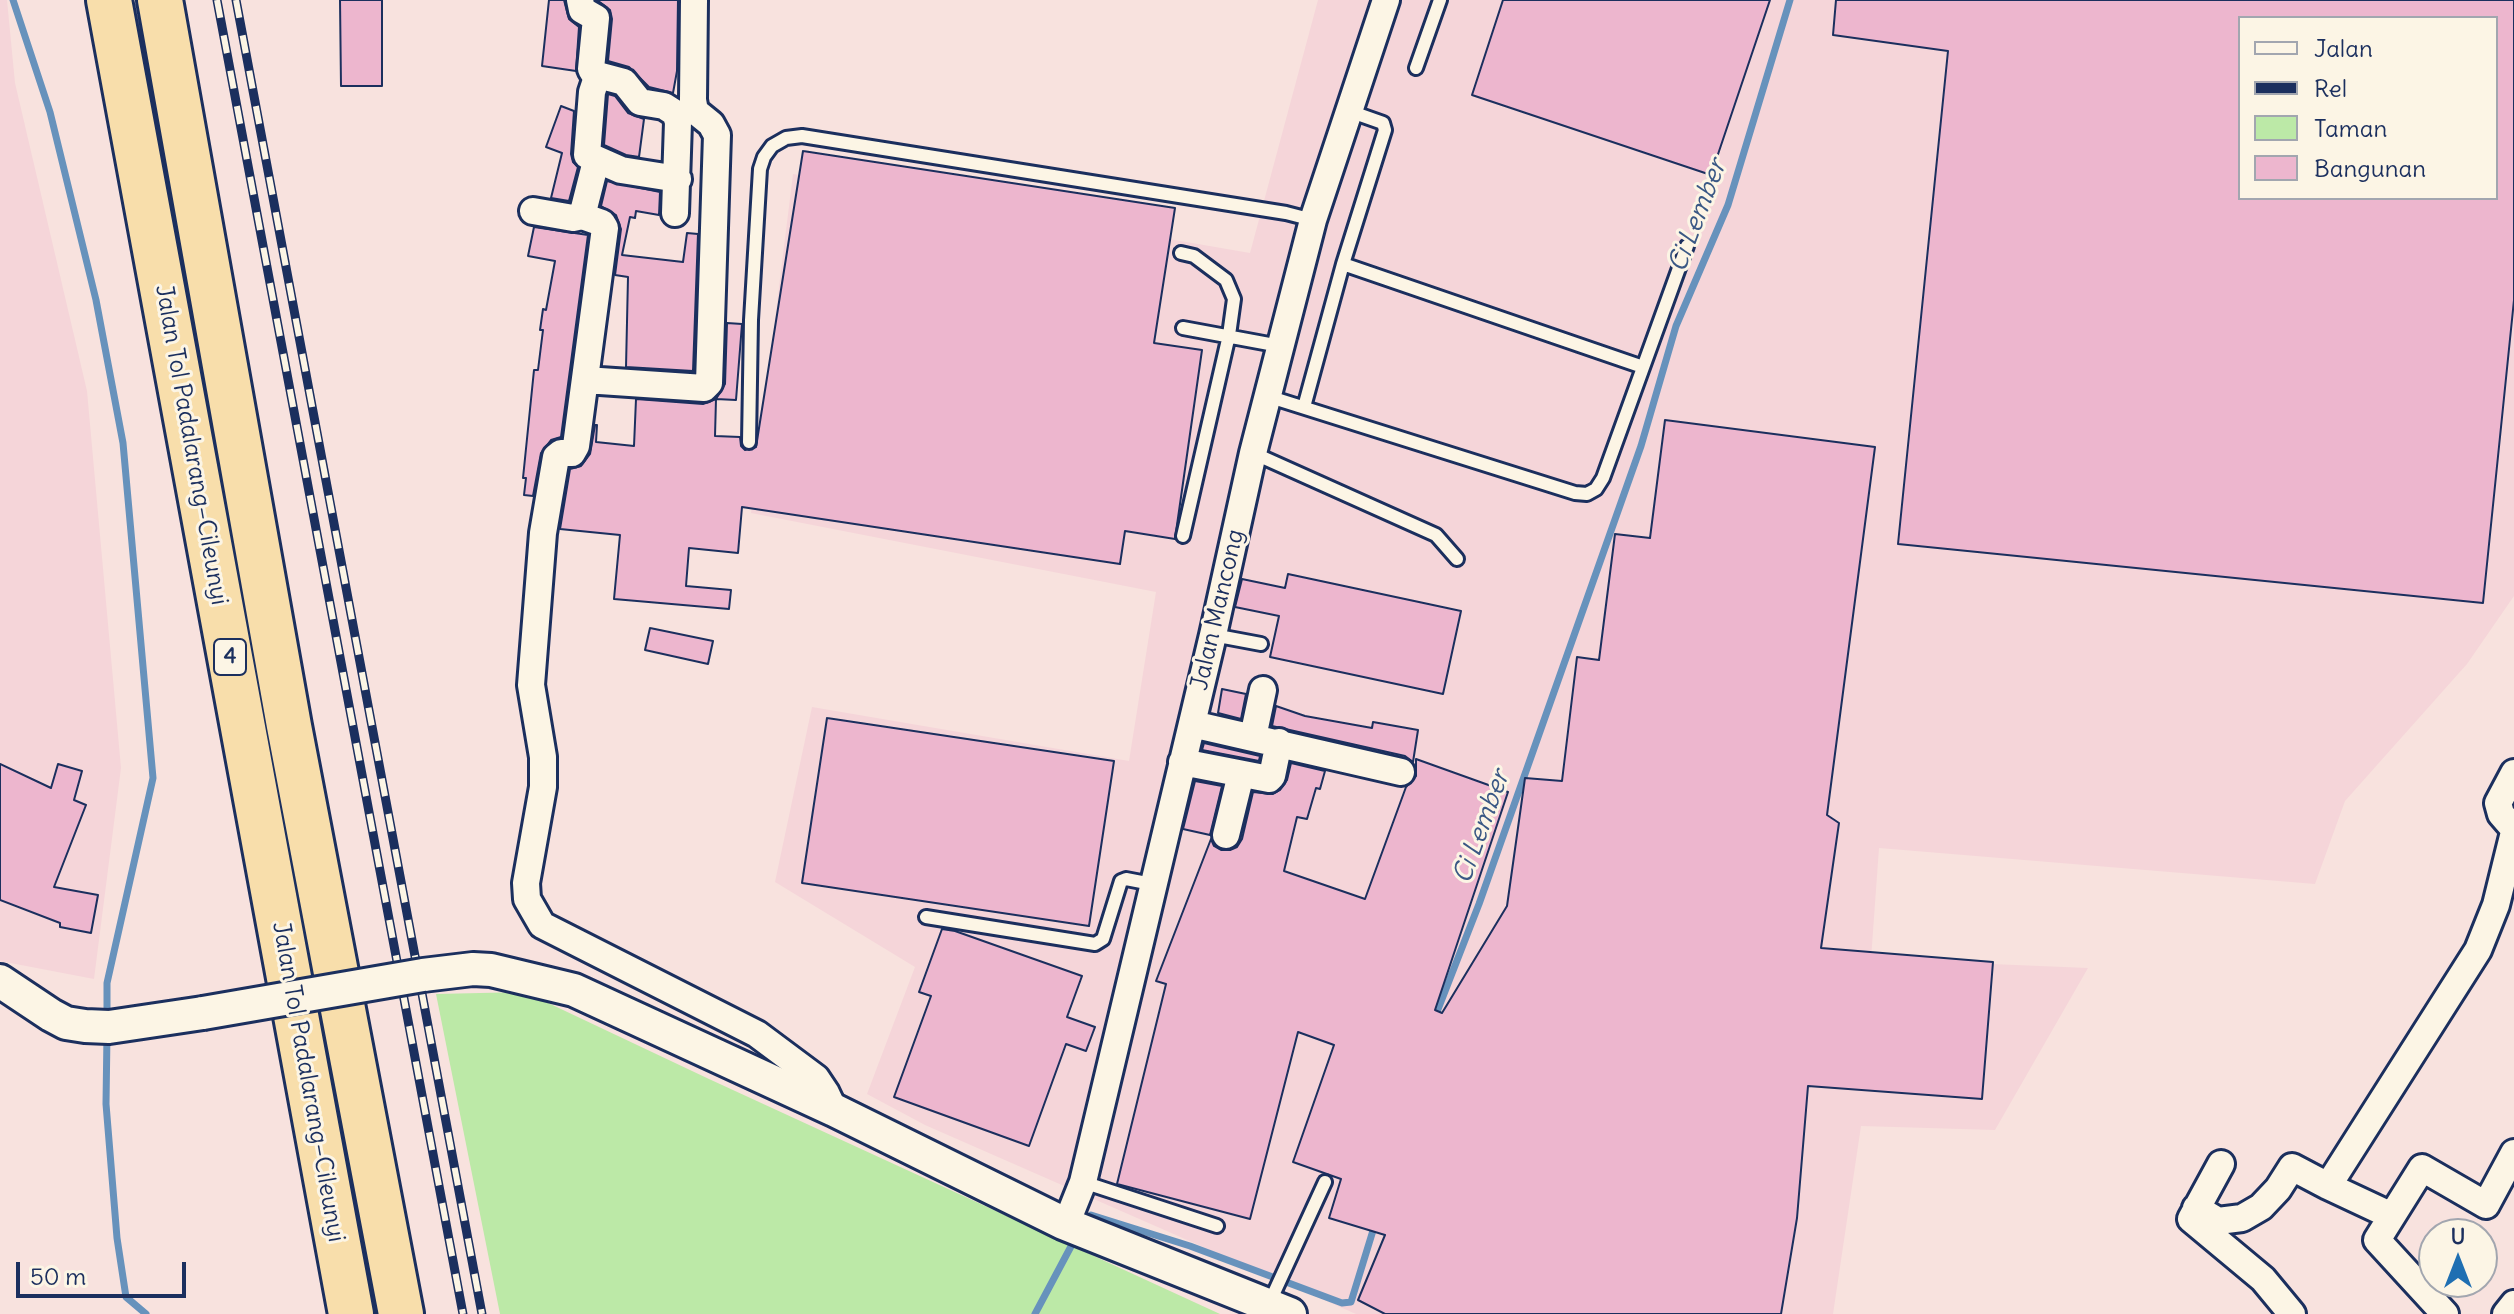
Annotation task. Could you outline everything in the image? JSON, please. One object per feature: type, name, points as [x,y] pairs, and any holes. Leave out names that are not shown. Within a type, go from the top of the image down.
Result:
[{"type":"highway","name":"Jalan Tol Padalarang–Cileunyi","points":[[109,0],[351,1314]]},
{"type":"highway","name":"Jalan Tol Padalarang–Cileunyi","points":[[160,0],[289,726],[401,1314]]},
{"type":"street","points":[[580,0],[582,10],[596,18],[591,69],[597,77],[624,82],[640,102],[664,106],[675,113],[678,122],[675,213]]},
{"type":"street","points":[[585,380],[704,388],[709,383],[717,135],[711,124],[695,111],[694,0]]},
{"type":"street","name":"Jalan Mancong","points":[[1076,1211],[1267,396],[1313,220],[1386,0]]},
{"type":"street","points":[[597,77],[592,92],[587,155],[621,170],[678,179]]},
{"type":"street","points":[[582,216],[596,161]]},
{"type":"street","points":[[533,211],[573,218],[582,216],[602,223],[605,228],[576,446],[572,453],[561,453],[556,457],[543,533],[531,685],[543,757],[543,787],[526,883],[529,906],[542,925],[757,1034],[816,1078],[834,1110]]},
{"type":"street","points":[[1253,737],[1263,690]]},
{"type":"street","points":[[1192,724],[1401,772]]},
{"type":"street","points":[[1182,762],[1271,778],[1279,742]]},
{"type":"street","points":[[2328,1186],[2505,909],[2514,830],[2500,812],[2498,803],[2514,773]]},
{"type":"street","points":[[1226,835],[1241,774]]},
{"type":"street","points":[[0,981],[66,1023],[109,1027],[473,969],[491,970],[574,990],[834,1110],[1076,1211],[1278,1304]]},
{"type":"street","points":[[2445,1314],[2377,1240],[2422,1168],[2486,1205],[2514,1153]]},
{"type":"street","points":[[2221,1164],[2191,1219],[2263,1279],[2292,1314]]},
{"type":"street","points":[[2196,1208],[2218,1221],[2242,1218],[2261,1207],[2278,1189],[2292,1167],[2392,1216]]},
{"type":"street","points":[[2506,1314],[2514,1304]]},
{"type":"lane","points":[[1416,68],[1440,0]]},
{"type":"lane","points":[[1304,407],[1343,264],[1385,130],[1383,123],[1349,111]]},
{"type":"lane","points":[[749,442],[751,320],[760,169],[772,146],[786,138],[817,138],[1313,220]]},
{"type":"lane","points":[[1267,396],[1575,493],[1587,494],[1596,489],[1603,478],[1687,246]]},
{"type":"lane","points":[[1181,253],[1194,256],[1226,280],[1234,299],[1229,335],[1183,536]]},
{"type":"lane","points":[[1343,264],[1643,367]]},
{"type":"lane","points":[[1183,328],[1280,346]]},
{"type":"lane","points":[[1253,453],[1436,535],[1457,559]]},
{"type":"lane","points":[[1213,635],[1261,644]]},
{"type":"lane","points":[[926,917],[1095,944],[1103,939],[1121,881],[1126,879],[1152,884]]},
{"type":"lane","points":[[1278,1304],[1284,1272],[1325,1182]]},
{"type":"lane","points":[[1076,1211],[1217,1226]]},
{"type":"shaded area","points":[[0,0],[7,0],[15,83],[87,391],[121,768],[94,979],[0,961]]},
{"type":"shaded area","points":[[1318,0],[2514,0],[2514,596],[2467,664],[2345,801],[2315,884],[1879,848],[1871,959],[2088,968],[1995,1130],[1861,1126],[1833,1314],[1356,1314],[925,1125],[867,1094],[915,967],[775,882],[812,707],[1129,761],[1156,592],[751,513],[793,174],[1250,253]]},
{"type":"green space","points":[[525,992],[1220,1314],[500,1314],[436,994]]},
{"type":"building","points":[[340,0],[382,0],[382,86],[341,86]]},
{"type":"building","points":[[549,0],[564,0],[569,19],[579,27],[576,71],[542,66]]},
{"type":"building","points":[[597,0],[678,0],[677,71],[673,93],[649,87],[629,67],[608,61],[612,19],[610,10]]},
{"type":"building","points":[[1503,0],[1770,0],[1711,175],[1472,95]]},
{"type":"building","points":[[1836,0],[2514,0],[2514,300],[2483,603],[1898,544],[1948,51],[1833,35]]},
{"type":"building","points":[[608,94],[615,96],[628,113],[644,119],[639,157],[604,145]]},
{"type":"building","points":[[561,106],[574,111],[571,154],[578,167],[569,201],[551,198],[562,153],[546,147]]},
{"type":"building","points":[[803,151],[1175,208],[1154,343],[1202,350],[1175,539],[1125,531],[1120,564],[742,507],[738,553],[689,548],[686,586],[731,590],[729,609],[614,599],[620,535],[560,529],[570,469],[581,466],[590,454],[595,425],[596,442],[634,446],[636,399],[703,404],[716,399],[715,436],[740,437],[745,450],[756,447]]},
{"type":"building","points":[[607,181],[660,192],[659,215],[636,211],[635,218],[630,217],[622,255],[683,262],[687,233],[698,234],[693,371],[626,367],[628,277],[615,275],[621,229],[616,215],[601,206]]},
{"type":"building","points":[[534,227],[588,235],[561,437],[551,440],[541,453],[533,496],[524,495],[526,478],[523,478],[534,370],[538,370],[543,309],[546,310],[555,261],[528,256]]},
{"type":"building","points":[[727,323],[742,324],[736,400],[716,399],[725,384]]},
{"type":"building","points":[[1665,420],[1875,447],[1827,815],[1839,823],[1821,948],[1993,962],[1982,1099],[1808,1086],[1797,1218],[1781,1314],[1385,1314],[1358,1300],[1385,1235],[1329,1218],[1341,1179],[1293,1162],[1334,1045],[1298,1032],[1250,1219],[1117,1184],[1166,984],[1156,981],[1211,839],[1214,846],[1221,850],[1237,847],[1242,839],[1253,792],[1273,794],[1280,790],[1287,780],[1291,763],[1325,771],[1320,789],[1316,788],[1307,819],[1297,817],[1284,871],[1365,899],[1406,787],[1416,776],[1416,759],[1508,792],[1435,1010],[1442,1013],[1507,906],[1525,778],[1562,781],[1577,657],[1599,660],[1615,534],[1650,538]]},
{"type":"building","points":[[1288,574],[1461,611],[1443,694],[1270,657],[1279,616],[1235,607],[1242,579],[1285,588]]},
{"type":"building","points":[[650,628],[713,641],[708,664],[645,650]]},
{"type":"building","points":[[1222,689],[1246,694],[1241,719],[1218,713]]},
{"type":"building","points":[[1276,706],[1305,716],[1372,728],[1373,722],[1418,730],[1413,762],[1405,756],[1272,726]]},
{"type":"building","points":[[827,718],[1114,761],[1089,926],[802,883]]},
{"type":"building","points":[[1204,743],[1260,756],[1259,761],[1202,750]]},
{"type":"building","points":[[0,764],[51,788],[58,764],[82,771],[74,800],[86,805],[54,887],[98,895],[91,933],[60,927],[60,923],[0,900]]},
{"type":"building","points":[[1195,781],[1222,786],[1210,835],[1183,829]]},
{"type":"building","points":[[942,929],[1082,976],[1067,1017],[1095,1027],[1086,1051],[1066,1044],[1029,1146],[894,1097],[931,996],[919,992]]},
{"type":"waterway","points":[[13,0],[50,112],[96,300],[123,443],[153,778],[107,983],[107,1017]]},
{"type":"waterway","name":"Ci Lember","points":[[1435,1017],[1479,904],[1641,446],[1676,326],[1728,205],[1790,0]]},
{"type":"waterway","points":[[107,1034],[106,1104],[117,1238],[126,1297],[146,1314]]},
{"type":"waterway","name":"Ci Lember","points":[[1085,1223],[1091,1215],[1190,1246],[1342,1303],[1351,1302],[1375,1224]]},
{"type":"waterway","name":"Ci Lember","points":[[1035,1314],[1076,1237]]},
{"type":"railway","points":[[217,0],[463,1314]]},
{"type":"railway","points":[[236,0],[482,1314]]}]
